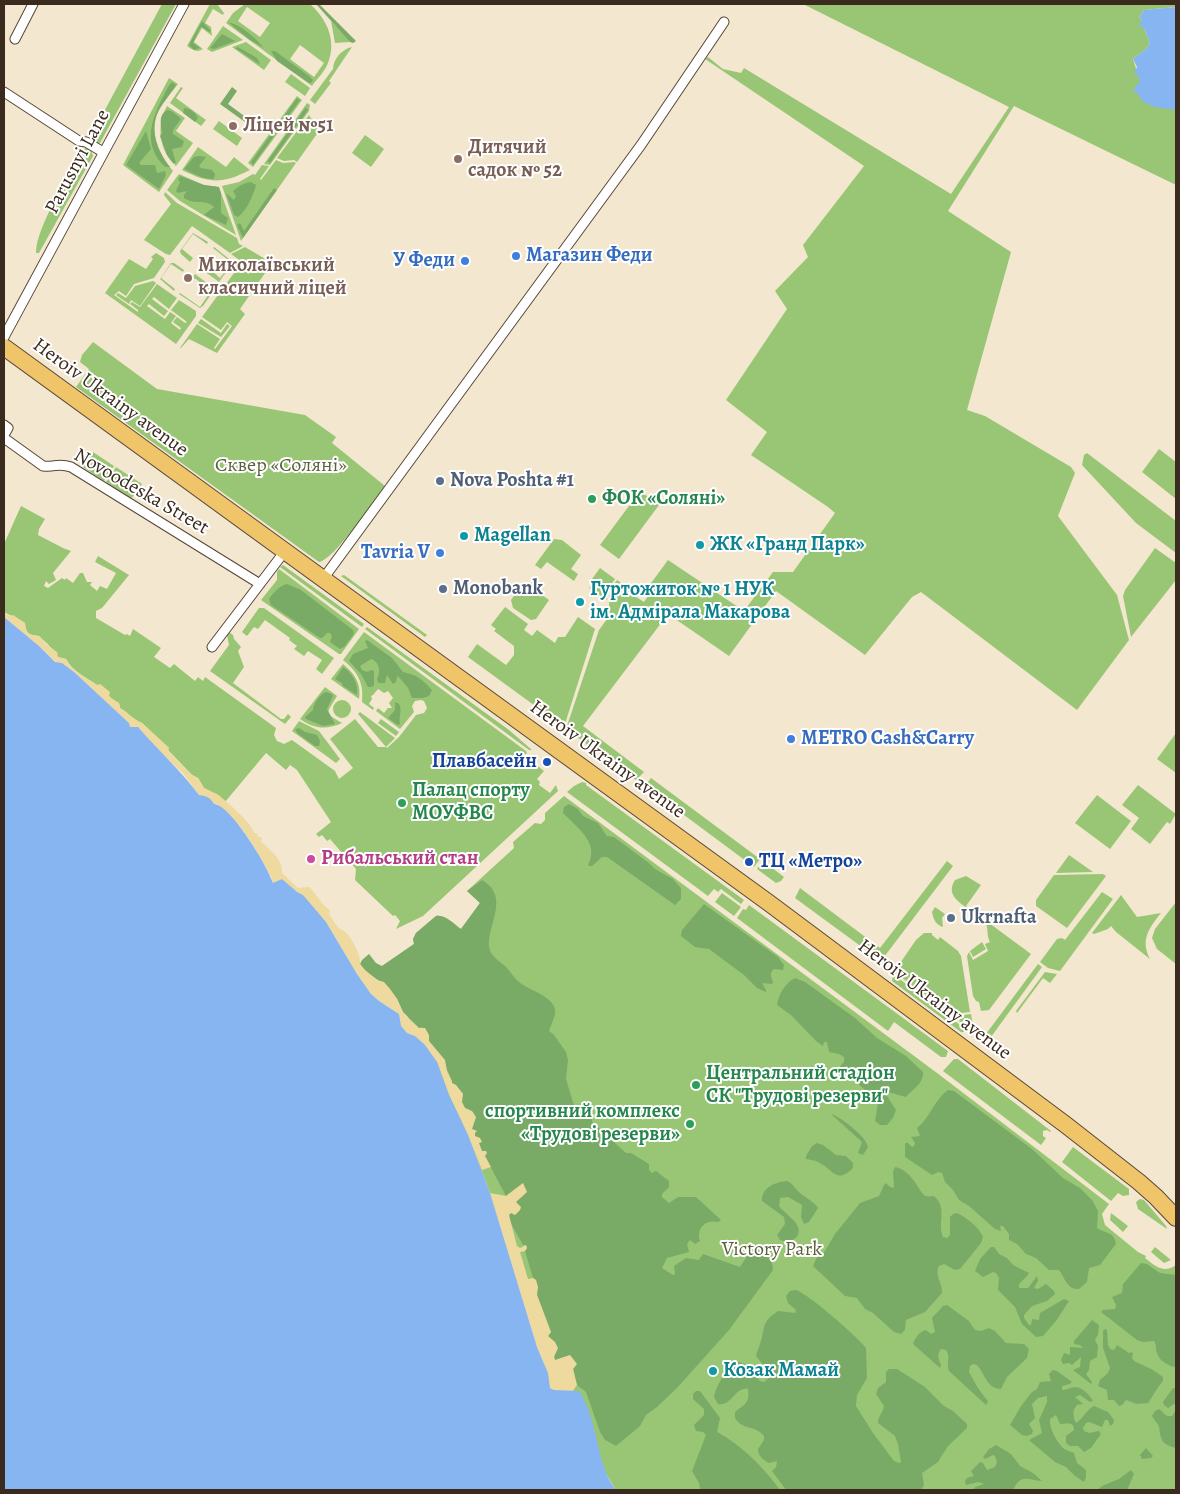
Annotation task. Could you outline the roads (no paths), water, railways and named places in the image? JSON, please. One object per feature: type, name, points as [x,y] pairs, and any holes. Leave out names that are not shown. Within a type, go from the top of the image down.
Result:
[{"type":"highway","name":"Heroiv Ukrainy avenue","points":[[4,348],[769,903],[1066,1125],[1139,1182],[1176,1218]]},
{"type":"street","points":[[16,39],[33,4]]},
{"type":"street","name":"Parusnyi Lane","points":[[4,337],[184,4]]},
{"type":"street","points":[[322,579],[636,152],[724,22]]},
{"type":"street","points":[[4,92],[79,140],[104,152]]},
{"type":"street","name":"Novoodeska Street","points":[[4,425],[8,428],[4,436],[43,466],[49,467],[61,463],[70,467],[260,584]]},
{"type":"street","points":[[212,647],[285,551]]},
{"type":"water","points":[[1176,7],[1176,110],[1155,107],[1143,102],[1139,95],[1133,91],[1140,81],[1137,74],[1134,73],[1137,67],[1133,59],[1146,49],[1150,43],[1144,28],[1139,26],[1142,20],[1139,17],[1144,10]]},
{"type":"water","points":[[4,617],[55,662],[62,663],[74,672],[129,723],[130,727],[138,727],[199,795],[206,796],[230,815],[257,851],[273,883],[282,879],[303,895],[326,922],[371,994],[399,1014],[401,1026],[407,1033],[415,1036],[425,1045],[437,1062],[490,1193],[537,1347],[548,1373],[550,1388],[554,1390],[579,1391],[588,1409],[606,1473],[616,1490],[4,1490]]},
{"type":"place","name":"Ліцей №51","points":[[233,126]]},
{"type":"place","name":"Дитячий садок № 52","points":[[458,159]]},
{"type":"place","name":"Магазин Феди","points":[[516,256]]},
{"type":"place","name":"У Феди","points":[[465,261]]},
{"type":"place","name":"Миколаївський класичний ліцей","points":[[188,278]]},
{"type":"place","name":"Nova Poshta #1","points":[[440,481]]},
{"type":"place","name":"ФОК «Соляні»","points":[[592,499]]},
{"type":"place","name":"Magellan","points":[[464,536]]},
{"type":"place","name":"ЖК «Гранд Парк»","points":[[700,545]]},
{"type":"place","name":"Tavria V","points":[[440,553]]},
{"type":"place","name":"Monobank","points":[[443,589]]},
{"type":"place","name":"Гуртожиток № 1 НУК ім. Адмірала Макарова","points":[[580,602]]},
{"type":"place","name":"METRO Cash&Carry","points":[[791,739]]},
{"type":"place","name":"Плавбасейн","points":[[547,762]]},
{"type":"place","name":"Палац спорту МОУФВС","points":[[402,803]]},
{"type":"place","name":"Рибальський стан","points":[[311,859]]},
{"type":"place","name":"ТЦ «Метро»","points":[[749,862]]},
{"type":"place","name":"Ukrnafta","points":[[951,918]]},
{"type":"place","name":"Центральний стадіон СК \"Трудові резерви\"","points":[[696,1085]]},
{"type":"place","name":"спортивний комплекс «Трудові резерви»","points":[[690,1124]]},
{"type":"place","name":"Козак Мамай","points":[[713,1371]]},
{"type":"park label","name":"Сквер «Соляні»","points":[[281,466]]},
{"type":"park label","name":"Victory Park","points":[[772,1250]]}]
